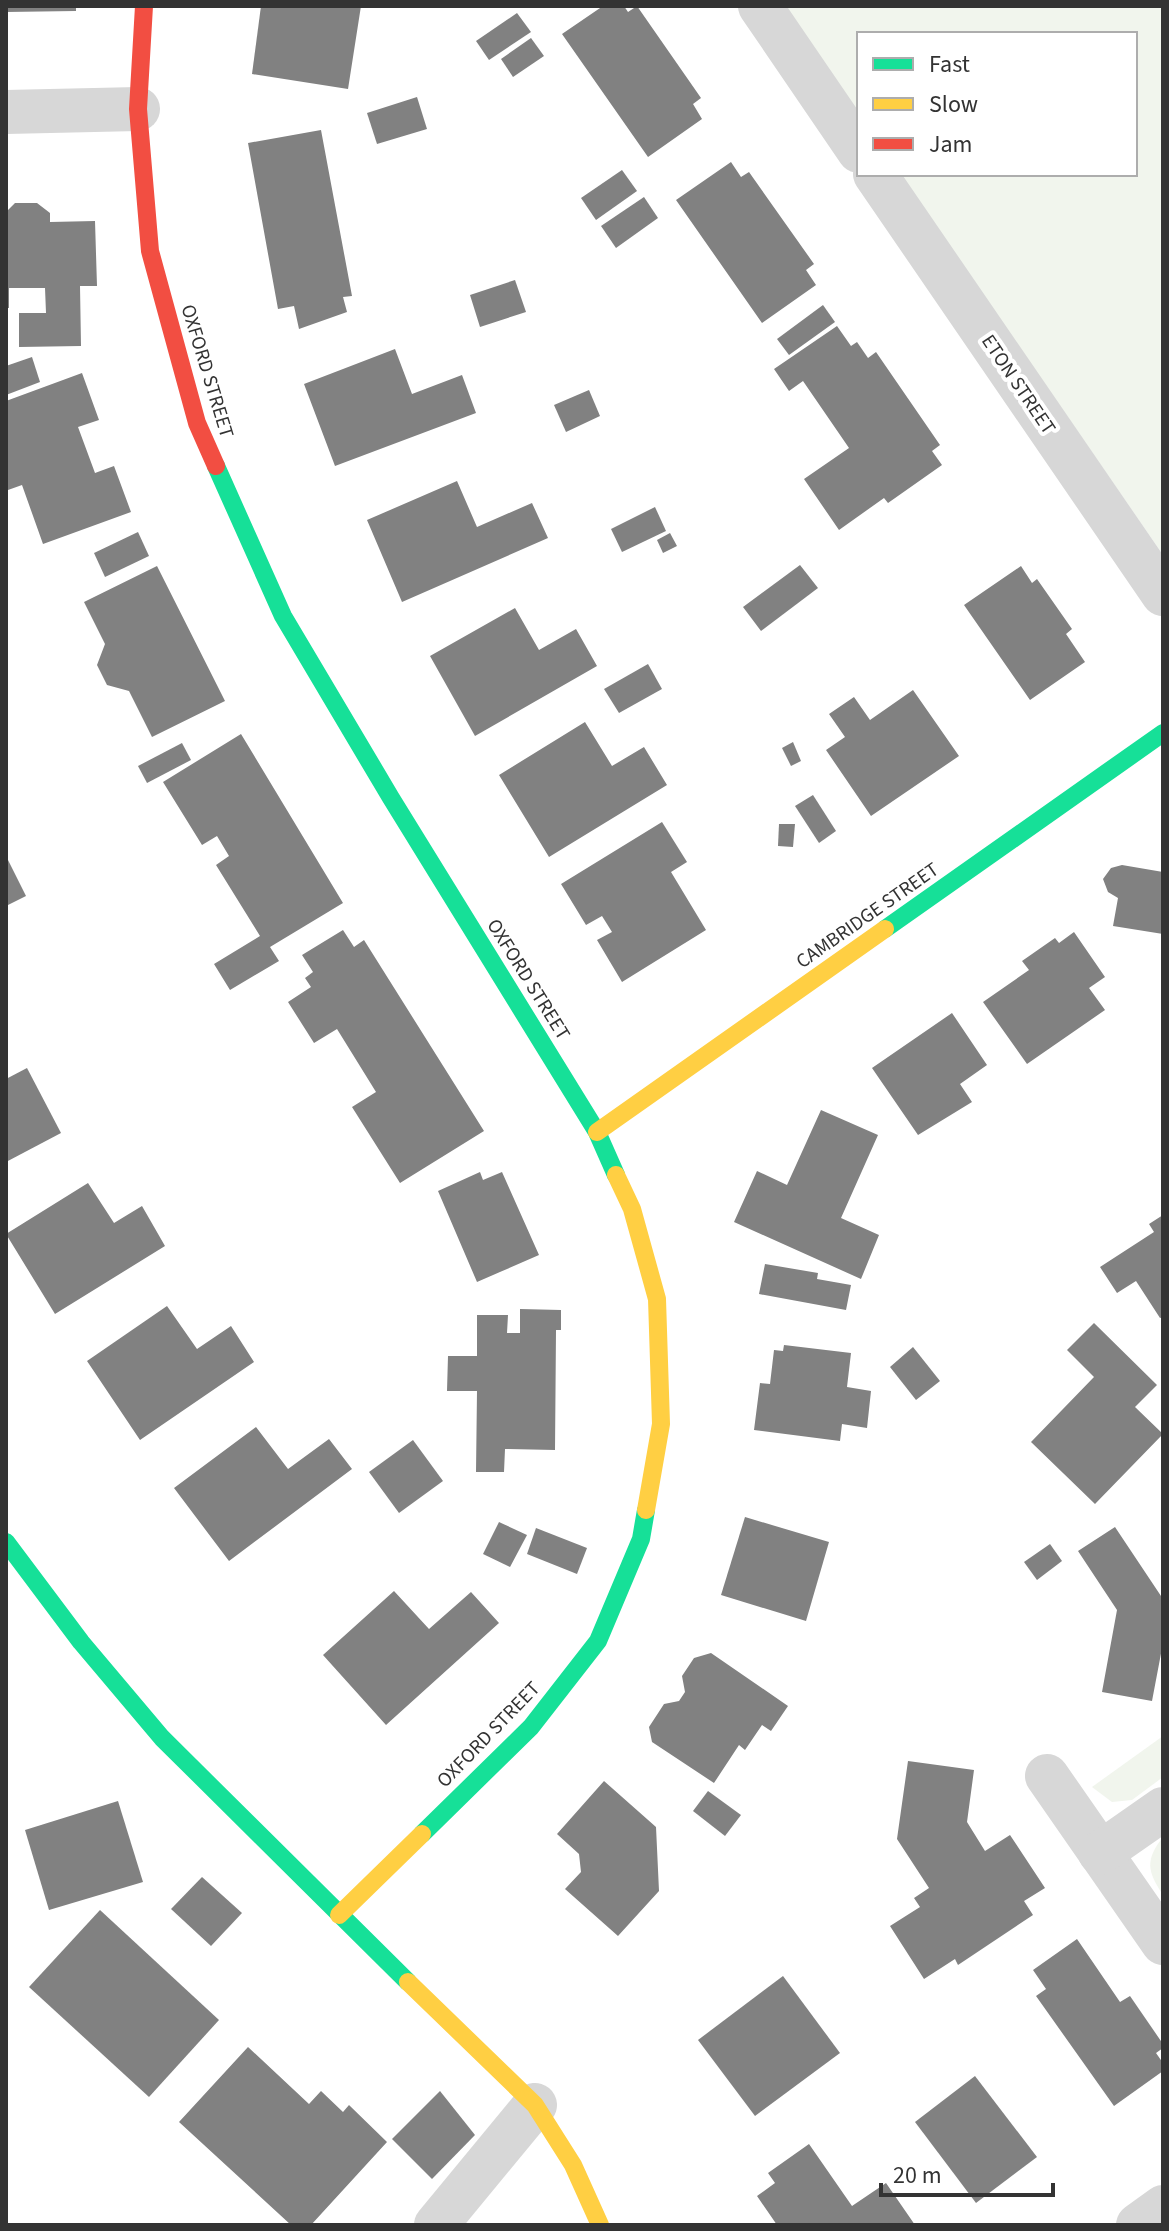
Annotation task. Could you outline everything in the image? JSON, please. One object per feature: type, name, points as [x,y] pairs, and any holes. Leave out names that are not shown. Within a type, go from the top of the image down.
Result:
[{"type":"street","name":"OXFORD STREET","points":[[144,6],[138,109],[150,251],[197,423],[276,602],[391,798],[597,1132],[632,1209],[657,1299],[661,1424],[641,1539],[598,1641],[531,1727],[339,1915]]},
{"type":"street","points":[[760,6],[857,148]]},
{"type":"street","points":[[6,112],[138,109]]},
{"type":"street","name":"ETON STREET","points":[[876,176],[1163,594]]},
{"type":"street","name":"CAMBRIDGE STREET","points":[[597,1132],[1163,733]]},
{"type":"street","points":[[6,1542],[81,1642],[162,1738],[535,2105],[573,2165],[600,2225]]},
{"type":"street","points":[[1047,1776],[1163,1943]]},
{"type":"street","points":[[1100,1853],[1163,1809]]},
{"type":"street","points":[[436,2225],[535,2105]]},
{"type":"street","points":[[1138,2225],[1163,2207]]},
{"type":"shaded area","points":[[785,6],[1163,6],[1163,555],[901,176],[1137,176],[1137,32],[857,32],[857,111]]},
{"type":"shaded area","points":[[1163,1736],[1163,1777],[1132,1800],[1112,1802],[1092,1787]]},
{"type":"shaded area","points":[[1163,1837],[1163,1895],[1150,1866],[1153,1852]]},
{"type":"building","points":[[6,6],[76,6],[76,11],[6,12]]},
{"type":"building","points":[[261,6],[361,6],[348,89],[252,74]]},
{"type":"building","points":[[603,6],[624,6],[628,12],[637,6],[701,98],[693,104],[702,119],[648,157],[562,34]]},
{"type":"building","points":[[517,13],[531,32],[489,60],[476,41]]},
{"type":"building","points":[[531,38],[544,56],[513,77],[501,59]]},
{"type":"building","points":[[417,97],[427,129],[377,144],[367,113]]},
{"type":"building","points":[[321,130],[352,296],[343,297],[347,312],[299,329],[294,306],[278,309],[248,143]]},
{"type":"building","points":[[731,162],[741,177],[749,172],[814,264],[806,270],[816,285],[762,323],[676,200]]},
{"type":"building","points":[[622,170],[637,191],[596,220],[581,198]]},
{"type":"building","points":[[644,197],[658,218],[616,248],[601,226]]},
{"type":"building","points":[[15,203],[37,203],[50,213],[50,222],[95,221],[97,286],[80,286],[81,346],[19,347],[19,313],[46,313],[45,288],[9,288],[9,308],[6,308],[6,212]]},
{"type":"building","points":[[515,280],[526,312],[480,327],[470,295]]},
{"type":"building","points":[[823,305],[835,322],[789,355],[777,339]]},
{"type":"building","points":[[837,326],[851,346],[857,342],[868,358],[876,352],[940,445],[932,451],[942,465],[888,503],[884,498],[839,530],[804,479],[849,448],[803,381],[789,391],[774,369]]},
{"type":"building","points":[[395,349],[412,394],[462,375],[476,413],[335,466],[304,384]]},
{"type":"building","points":[[32,357],[40,382],[6,395],[6,366]]},
{"type":"building","points":[[82,373],[99,420],[78,427],[95,473],[114,466],[131,512],[43,544],[22,485],[8,490],[6,483],[6,401]]},
{"type":"building","points":[[589,390],[600,416],[566,432],[554,405]]},
{"type":"building","points":[[457,481],[477,527],[532,503],[548,538],[402,602],[367,520]]},
{"type":"building","points":[[655,507],[666,531],[622,552],[611,529]]},
{"type":"building","points":[[138,532],[149,556],[105,577],[94,553]]},
{"type":"building","points":[[670,533],[677,546],[663,553],[657,540]]},
{"type":"building","points":[[800,565],[818,588],[761,631],[743,607]]},
{"type":"building","points":[[157,566],[225,701],[152,737],[129,691],[107,685],[97,665],[105,644],[84,602]]},
{"type":"building","points":[[1021,566],[1032,583],[1037,579],[1072,629],[1066,634],[1085,662],[1030,700],[964,605]]},
{"type":"building","points":[[515,608],[539,650],[576,629],[597,666],[475,736],[430,656]]},
{"type":"building","points":[[648,664],[662,689],[619,713],[604,689]]},
{"type":"building","points":[[913,690],[959,756],[871,816],[826,750],[845,737],[829,714],[854,697],[870,720]]},
{"type":"building","points":[[585,722],[612,766],[644,747],[667,785],[549,857],[499,775]]},
{"type":"building","points":[[241,734],[343,903],[270,947],[279,961],[230,990],[214,964],[260,936],[216,865],[229,856],[217,836],[202,845],[163,782]]},
{"type":"building","points":[[793,742],[801,761],[791,766],[782,748]]},
{"type":"building","points":[[182,743],[191,760],[147,783],[138,766]]},
{"type":"building","points":[[813,795],[836,831],[819,843],[795,806]]},
{"type":"building","points":[[662,822],[687,862],[671,872],[706,930],[622,982],[597,940],[612,932],[602,916],[586,925],[561,884]]},
{"type":"building","points":[[779,824],[795,824],[793,847],[778,846]]},
{"type":"building","points":[[6,856],[26,896],[6,906]]},
{"type":"building","points":[[1122,865],[1163,872],[1163,934],[1113,926],[1118,898],[1108,892],[1103,879],[1111,868]]},
{"type":"building","points":[[343,930],[354,947],[364,940],[484,1131],[400,1183],[352,1107],[376,1092],[337,1029],[314,1043],[288,1002],[311,987],[305,978],[313,972],[302,955]]},
{"type":"building","points":[[1074,932],[1105,977],[1089,988],[1105,1010],[1027,1064],[983,1002],[1029,970],[1022,961],[1055,938],[1059,943]]},
{"type":"building","points":[[952,1013],[987,1065],[960,1084],[972,1102],[918,1135],[872,1068]]},
{"type":"building","points":[[27,1068],[61,1133],[6,1162],[6,1079]]},
{"type":"building","points":[[821,1110],[878,1135],[841,1218],[879,1235],[861,1279],[734,1222],[757,1171],[787,1185]]},
{"type":"building","points":[[480,1172],[483,1180],[502,1172],[539,1255],[477,1282],[438,1191]]},
{"type":"building","points":[[88,1183],[114,1223],[142,1206],[165,1246],[55,1314],[6,1234]]},
{"type":"building","points":[[1163,1215],[1163,1317],[1160,1318],[1136,1281],[1117,1293],[1100,1267],[1154,1232],[1149,1224]]},
{"type":"building","points":[[765,1264],[818,1273],[817,1279],[851,1285],[846,1310],[759,1294]]},
{"type":"building","points":[[167,1306],[197,1349],[231,1326],[254,1362],[140,1440],[87,1361]]},
{"type":"building","points":[[520,1309],[561,1310],[561,1330],[556,1330],[555,1450],[505,1449],[504,1472],[476,1472],[477,1391],[447,1391],[448,1356],[477,1356],[477,1315],[508,1315],[507,1333],[520,1333]]},
{"type":"building","points":[[1094,1323],[1157,1385],[1135,1407],[1163,1434],[1095,1504],[1031,1442],[1094,1377],[1067,1350]]},
{"type":"building","points":[[784,1345],[851,1353],[847,1387],[871,1391],[867,1428],[842,1424],[840,1441],[754,1430],[760,1383],[770,1384],[774,1350],[783,1351]]},
{"type":"building","points":[[913,1347],[940,1381],[916,1400],[890,1367]]},
{"type":"building","points":[[256,1427],[288,1469],[329,1439],[352,1469],[229,1561],[174,1488]]},
{"type":"building","points":[[413,1440],[443,1481],[399,1513],[369,1472]]},
{"type":"building","points":[[745,1517],[829,1542],[806,1621],[721,1595]]},
{"type":"building","points":[[499,1522],[527,1535],[510,1567],[483,1554]]},
{"type":"building","points":[[1115,1527],[1163,1599],[1163,1643],[1152,1701],[1102,1692],[1117,1610],[1078,1551]]},
{"type":"building","points":[[536,1528],[587,1548],[577,1574],[527,1554]]},
{"type":"building","points":[[1050,1544],[1062,1561],[1037,1580],[1024,1562]]},
{"type":"building","points":[[394,1591],[429,1629],[471,1592],[499,1623],[386,1725],[323,1655]]},
{"type":"building","points":[[711,1653],[788,1706],[771,1731],[762,1725],[745,1750],[739,1745],[714,1783],[652,1742],[649,1727],[664,1704],[679,1701],[685,1692],[682,1676],[694,1658]]},
{"type":"building","points":[[908,1761],[974,1770],[967,1822],[985,1851],[1010,1835],[1045,1888],[1024,1901],[1033,1915],[958,1965],[955,1959],[924,1979],[890,1926],[920,1907],[914,1898],[929,1888],[897,1839]]},
{"type":"building","points":[[604,1781],[656,1827],[659,1891],[618,1936],[565,1889],[581,1872],[579,1854],[557,1834]]},
{"type":"building","points":[[708,1791],[741,1815],[725,1836],[693,1811]]},
{"type":"building","points":[[118,1801],[143,1882],[49,1910],[25,1830]]},
{"type":"building","points":[[202,1877],[242,1913],[211,1946],[171,1909]]},
{"type":"building","points":[[100,1910],[219,2020],[149,2097],[29,1987]]},
{"type":"building","points":[[1077,1939],[1120,2002],[1130,1996],[1163,2044],[1163,2048],[1156,2053],[1163,2063],[1163,2071],[1114,2106],[1036,1996],[1046,1989],[1033,1970]]},
{"type":"building","points":[[783,1976],[840,2053],[755,2116],[698,2040]]},
{"type":"building","points":[[248,2047],[309,2104],[321,2091],[343,2112],[349,2105],[387,2142],[311,2225],[291,2225],[179,2122]]},
{"type":"building","points":[[975,2076],[1037,2157],[976,2203],[915,2122]]},
{"type":"building","points":[[440,2091],[475,2135],[432,2179],[392,2139]]},
{"type":"building","points":[[809,2144],[852,2206],[886,2183],[915,2225],[777,2225],[757,2196],[775,2183],[768,2173]]},
{"type":"traffic: fast","points":[[216,466],[283,616],[597,1132],[616,1175]]},
{"type":"traffic: fast","points":[[885,929],[1163,733]]},
{"type":"traffic: fast","points":[[422,1834],[531,1727],[598,1641],[641,1539],[646,1510]]},
{"type":"traffic: fast","points":[[6,1542],[81,1642],[162,1738],[408,1982]]},
{"type":"traffic: slow","points":[[597,1132],[885,929]]},
{"type":"traffic: slow","points":[[616,1175],[632,1209],[657,1299],[661,1424],[646,1510]]},
{"type":"traffic: slow","points":[[339,1915],[422,1834]]},
{"type":"traffic: slow","points":[[408,1982],[535,2105],[573,2165],[600,2225]]},
{"type":"traffic: jam","points":[[144,6],[138,109],[150,251],[197,423],[216,466]]}]
